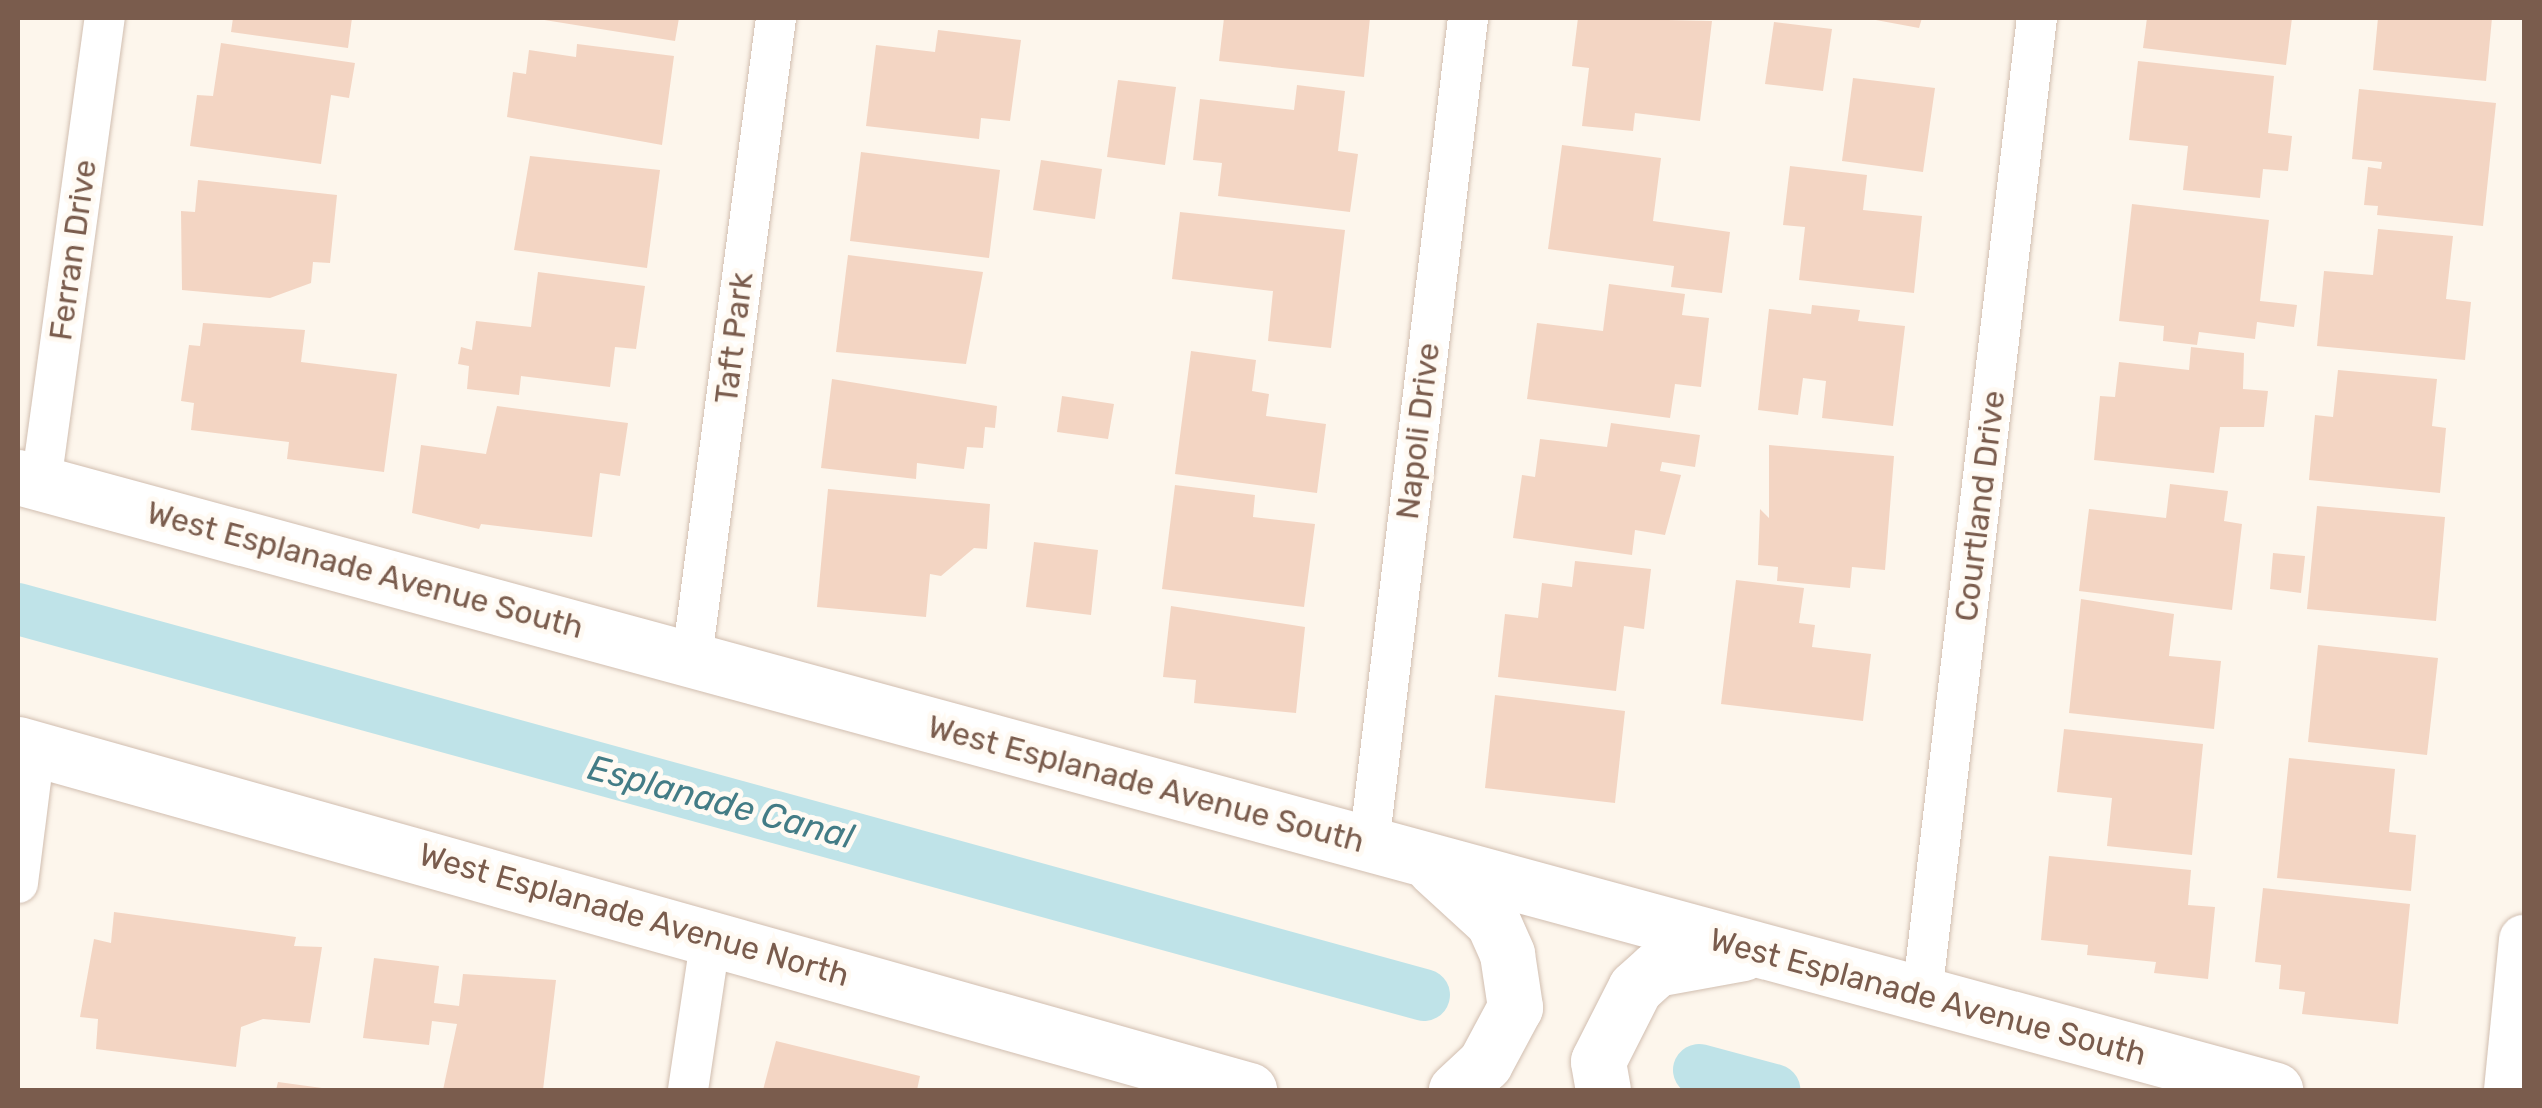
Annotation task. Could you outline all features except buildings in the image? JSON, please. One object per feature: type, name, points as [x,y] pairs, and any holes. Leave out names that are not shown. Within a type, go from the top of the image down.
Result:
[{"type":"main road","name":"West Esplanade Avenue South","points":[[29,480],[2275,1090]]},
{"type":"main road","name":"West Esplanade Avenue North","points":[[26,746],[1249,1090]]},
{"type":"main road","points":[[1427,862],[1493,922],[1506,954],[1515,1007],[1485,1063],[1456,1090]]},
{"type":"main road","points":[[1603,1090],[1598,1061],[1645,979],[1656,969],[1756,950]]},
{"type":"street","name":"Ferran Drive","points":[[29,480],[105,18]]},
{"type":"street","name":"Taft Park","points":[[692,658],[776,18]]},
{"type":"street","name":"Napoli Drive","points":[[1369,845],[1468,18]]},
{"type":"street","name":"Courtland Drive","points":[[1922,996],[2037,18]]},
{"type":"street","points":[[18,882],[26,746]]},
{"type":"street","points":[[688,1090],[711,936]]},
{"type":"street","points":[[2509,1090],[2524,940]]},
{"type":"waterway","name":"Esplanade Canal","points":[[18,609],[1424,995]]},
{"type":"waterway","name":"Esplanade Canal","points":[[1699,1070],[1774,1090]]}]
